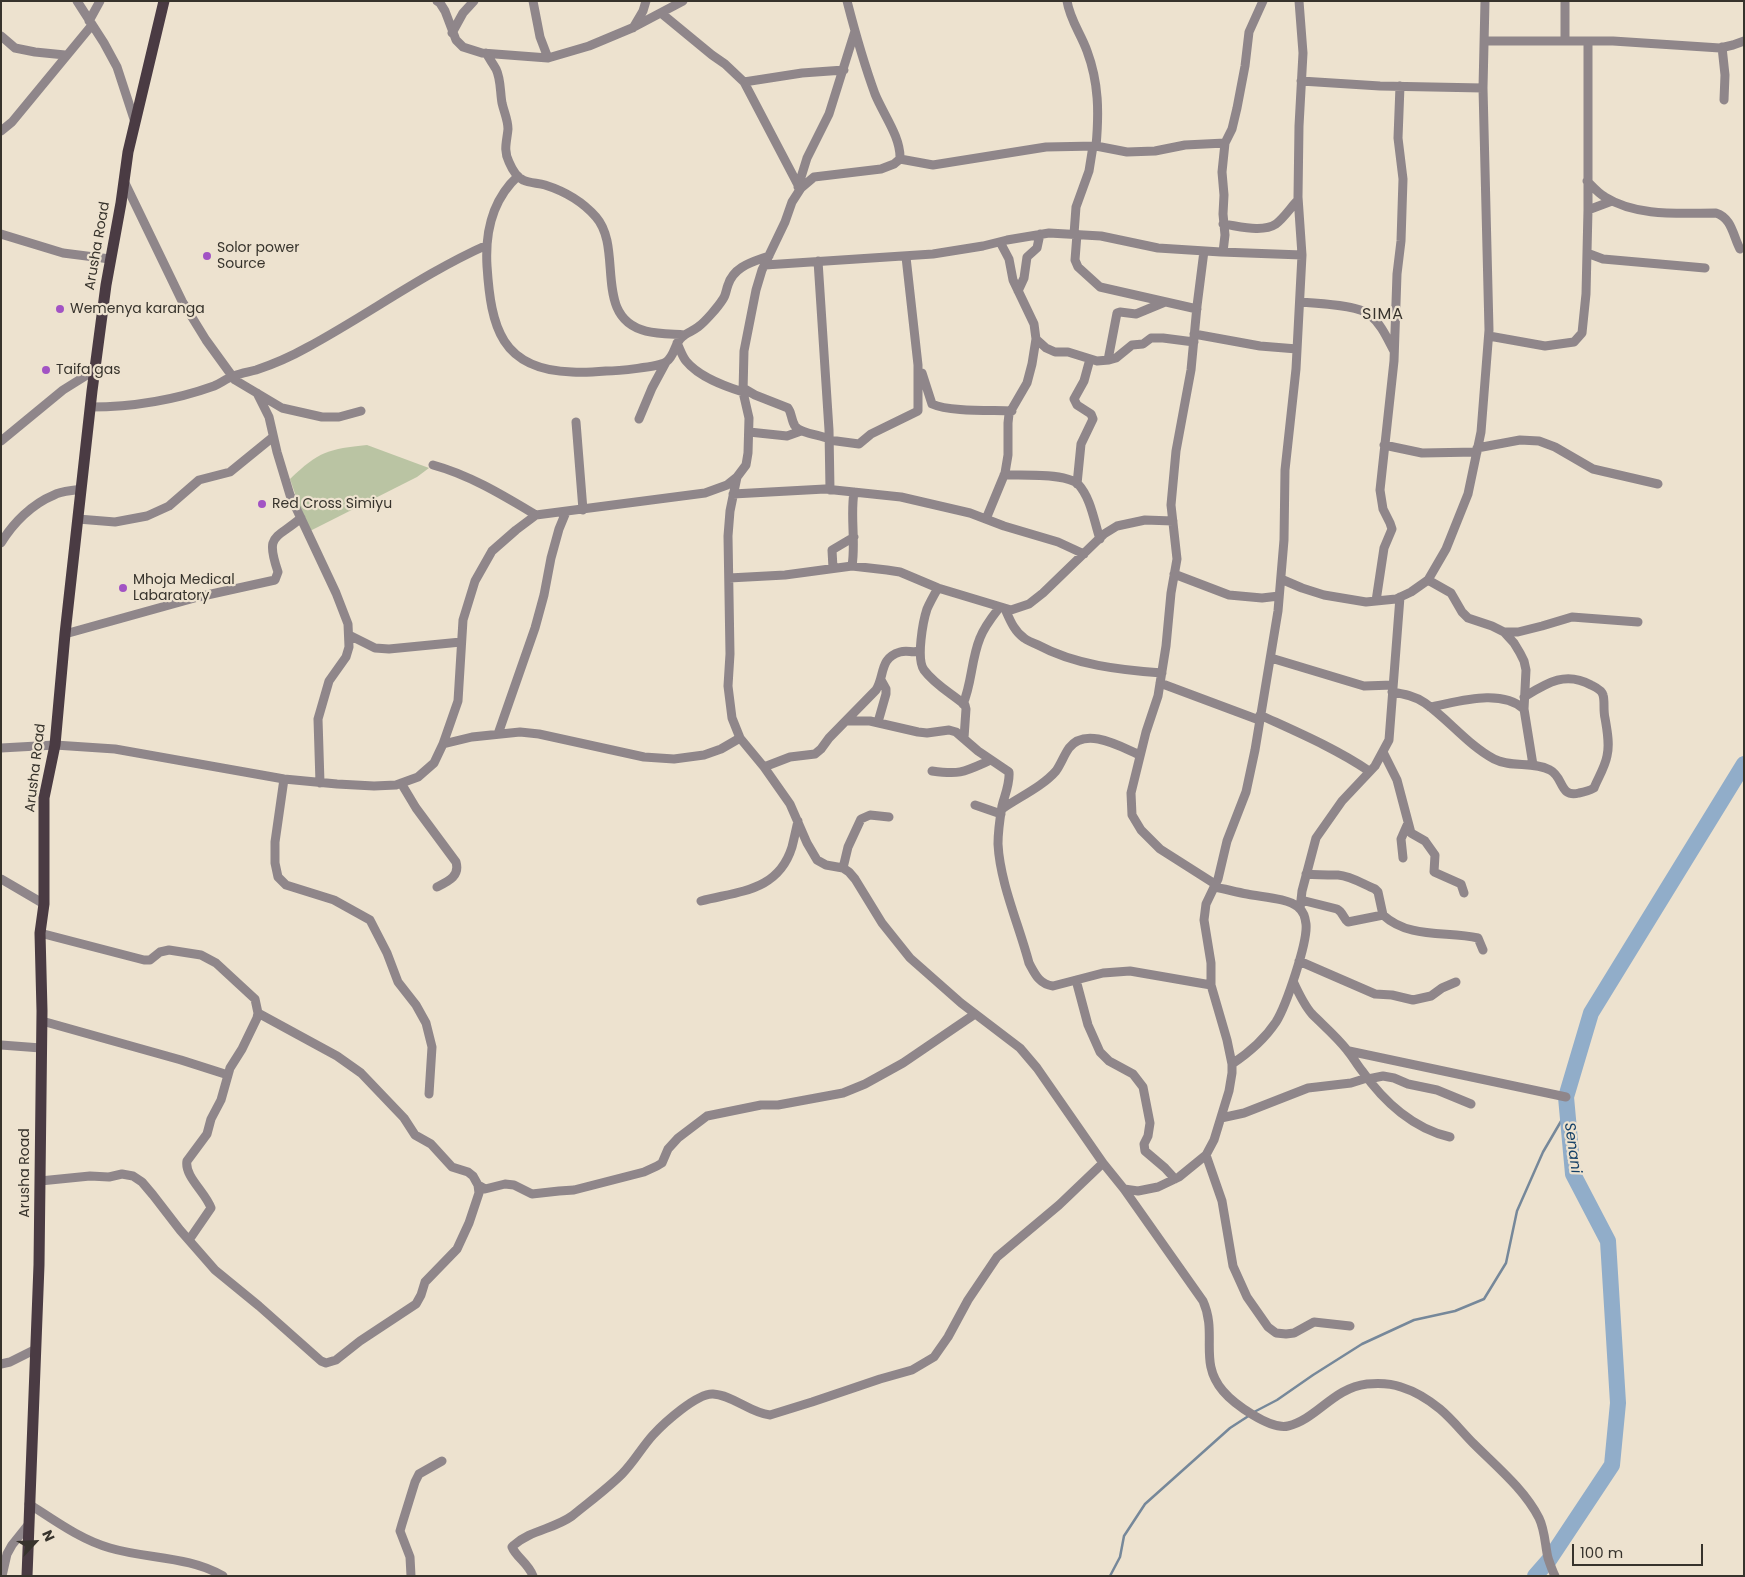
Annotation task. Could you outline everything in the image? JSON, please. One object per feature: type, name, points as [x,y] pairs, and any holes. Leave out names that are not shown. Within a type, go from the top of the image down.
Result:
[{"type":"main road","name":"Arusha Road","points":[[26,1576],[39,1265],[42,1021],[40,933],[44,904],[44,798],[55,745],[90,407],[110,259],[128,152],[164,1]]},
{"type":"street","points":[[76,1],[104,43],[117,67],[135,122]]},
{"type":"street","points":[[1,131],[12,122],[65,56],[90,23],[100,1]]},
{"type":"street","points":[[437,1],[445,11],[452,33],[463,47],[486,53],[548,58],[589,46],[632,28],[683,1]]},
{"type":"street","points":[[452,33],[463,14],[474,1]]},
{"type":"street","points":[[533,1],[540,36],[548,58]]},
{"type":"street","points":[[632,28],[643,11],[646,1]]},
{"type":"street","points":[[847,1],[874,89],[894,134],[900,152],[900,159]]},
{"type":"street","points":[[1067,1],[1074,26],[1087,50],[1098,91],[1099,113],[1087,179],[1076,207],[1075,260],[1078,267],[1100,287],[1197,309]]},
{"type":"street","points":[[1223,252],[1225,235],[1222,172],[1225,143],[1232,129],[1237,108],[1249,32],[1263,1]]},
{"type":"street","points":[[1124,1189],[1138,1191],[1152,1189],[1175,1179],[1206,1155],[1214,1140],[1229,1091],[1232,1064],[1211,985],[1211,963],[1204,920],[1206,904],[1246,792],[1271,658],[1281,579],[1284,540],[1285,470],[1297,349],[1302,255],[1298,200],[1299,126],[1303,53],[1299,1]]},
{"type":"street","points":[[1281,579],[1324,595],[1366,602],[1400,597],[1411,592],[1428,580],[1446,549],[1468,494],[1477,450],[1485,388],[1488,336],[1483,88],[1485,1]]},
{"type":"street","points":[[1565,1],[1565,41]]},
{"type":"street","points":[[661,13],[712,56],[725,64],[744,82],[798,186]]},
{"type":"street","points":[[797,195],[807,158],[828,114],[844,70],[855,31]]},
{"type":"street","points":[[1,36],[16,48],[65,56]]},
{"type":"street","points":[[1485,41],[1588,41],[1722,47],[1744,41]]},
{"type":"street","points":[[1488,336],[1545,346],[1574,342],[1582,333],[1585,320],[1588,210],[1588,41]]},
{"type":"street","points":[[1722,47],[1724,100]]},
{"type":"street","points":[[486,53],[496,70],[507,118],[508,129],[505,149],[506,157],[513,171],[522,180],[564,192],[579,201],[596,216],[602,225],[608,245],[611,281],[616,306],[630,323],[645,331],[684,335]]},
{"type":"street","points":[[744,82],[844,70]]},
{"type":"street","points":[[1302,81],[1483,88]]},
{"type":"street","points":[[1376,601],[1384,548],[1392,529],[1383,509],[1380,490],[1394,351],[1402,204],[1403,178],[1398,138],[1400,86]]},
{"type":"street","points":[[900,159],[933,165],[1046,147],[1094,146],[1127,152],[1155,151],[1185,145],[1225,143]]},
{"type":"street","points":[[1,748],[55,745],[114,749],[284,779],[320,783],[374,786],[401,783],[418,777],[434,763],[443,744],[458,701],[463,620],[475,581],[492,551],[536,515],[704,493],[727,485],[737,477],[746,465],[748,453],[749,418],[743,390],[744,351],[756,290],[765,265],[797,195],[801,188],[814,177],[881,169],[894,164],[900,159]]},
{"type":"street","points":[[518,176],[508,186],[496,205],[487,245],[490,294],[500,335],[514,353],[523,361],[539,367],[571,372],[653,367],[666,362]]},
{"type":"street","points":[[124,181],[182,301],[206,340],[235,380],[282,408],[322,417],[339,417],[361,411]]},
{"type":"street","points":[[1587,181],[1604,197],[1629,207],[1658,212],[1716,212],[1722,214],[1727,219],[1740,249]]},
{"type":"street","points":[[1224,224],[1258,228],[1269,227],[1282,218],[1298,200]]},
{"type":"street","points":[[1588,210],[1612,200]]},
{"type":"street","points":[[765,265],[906,257],[1049,233],[1101,236],[1158,248],[1302,255]]},
{"type":"street","points":[[1,234],[63,253],[110,259]]},
{"type":"street","points":[[1018,291],[1024,278],[1027,257],[1037,248],[1040,234]]},
{"type":"street","points":[[986,519],[1004,475],[1008,455],[1008,423],[1012,410],[1027,383],[1036,339],[1034,324],[1013,280],[1009,259],[1000,242]]},
{"type":"street","points":[[90,407],[144,402],[182,395],[215,385],[232,376],[256,370],[308,347],[411,287],[438,269],[487,245]]},
{"type":"street","points":[[1204,251],[1191,370],[1176,451],[1171,505],[1177,559],[1160,683],[1131,793],[1132,815],[1141,830],[1160,849],[1214,885],[1245,894],[1337,909],[1342,911],[1348,922],[1383,915],[1406,929],[1478,938],[1483,950]]},
{"type":"street","points":[[1587,253],[1603,259],[1705,268]]},
{"type":"street","points":[[639,419],[652,388],[666,362],[670,359],[677,343],[684,335],[698,328],[723,300],[728,284],[736,271],[745,264],[769,256]]},
{"type":"street","points":[[677,343],[686,361],[698,372],[715,381],[788,408],[798,430],[829,440],[859,444],[871,434],[915,413],[918,409],[918,364],[906,257]]},
{"type":"street","points":[[818,261],[829,440],[830,490]]},
{"type":"street","points":[[1108,360],[1117,313],[1136,314],[1165,302]]},
{"type":"street","points":[[1300,302],[1326,303],[1369,313],[1394,351]]},
{"type":"street","points":[[1036,339],[1046,348],[1055,352],[1068,352],[1090,359],[1108,360],[1116,358],[1132,345],[1143,344],[1151,338],[1194,338],[1297,349]]},
{"type":"street","points":[[1077,484],[1081,444],[1093,419],[1091,414],[1077,406],[1074,399],[1084,381],[1090,359]]},
{"type":"street","points":[[918,364],[932,404],[936,406],[963,409],[1012,410]]},
{"type":"street","points":[[1,441],[63,390],[95,370]]},
{"type":"street","points":[[257,393],[269,417],[273,438],[290,495],[336,593],[348,624],[350,647],[346,657],[329,680],[318,719],[320,783]]},
{"type":"street","points":[[576,422],[583,510]]},
{"type":"street","points":[[749,432],[787,436],[801,431]]},
{"type":"street","points":[[78,519],[115,522],[147,516],[169,506],[199,480],[230,472],[273,438]]},
{"type":"street","points":[[1384,445],[1422,453],[1477,450],[1520,440],[1539,441],[1555,447],[1593,469],[1658,484]]},
{"type":"street","points":[[434,465],[453,470],[506,497],[536,515]]},
{"type":"street","points":[[1004,475],[1062,478],[1077,484],[1087,499],[1100,538]]},
{"type":"street","points":[[737,477],[730,511],[728,536],[730,654],[728,686],[732,718],[740,738],[764,767],[790,804],[807,843],[817,860],[826,865],[843,868],[849,872],[882,923],[910,958],[975,1014],[1020,1048],[1037,1068],[1203,1301],[1208,1310],[1210,1326],[1210,1368],[1214,1378],[1224,1392],[1252,1414],[1280,1426],[1288,1426],[1307,1416],[1340,1393],[1365,1384],[1382,1383],[1401,1387],[1419,1395],[1441,1410],[1519,1490],[1538,1516],[1543,1527],[1549,1560],[1555,1576]]},
{"type":"street","points":[[1,542],[8,531],[30,509],[55,494],[81,490]]},
{"type":"street","points":[[733,494],[830,490],[901,496],[963,511],[1058,542],[1084,554]]},
{"type":"street","points":[[852,566],[854,537],[852,508],[854,492]]},
{"type":"street","points":[[498,734],[535,628],[551,558],[566,512]]},
{"type":"street","points":[[65,634],[198,597],[275,580],[278,572],[272,542],[276,535],[289,528],[300,518]]},
{"type":"street","points":[[729,578],[786,575],[852,566],[900,572],[938,588],[1011,610],[1028,604],[1043,593],[1100,538],[1118,526],[1145,520],[1173,521]]},
{"type":"street","points":[[834,568],[832,550],[854,537]]},
{"type":"street","points":[[1174,574],[1229,595],[1262,598],[1279,596]]},
{"type":"street","points":[[1428,580],[1451,593],[1462,612],[1468,618],[1504,632],[1524,661],[1526,670],[1524,709],[1532,765]]},
{"type":"street","points":[[938,588],[925,616],[919,651],[920,662],[943,690],[963,704],[966,709],[964,738]]},
{"type":"street","points":[[1232,1064],[1249,1053],[1268,1033],[1277,1020],[1293,981],[1306,926],[1301,904],[1306,874],[1314,843],[1319,832],[1342,801],[1369,771],[1389,740],[1400,597]]},
{"type":"street","points":[[1002,608],[1012,625],[1024,638],[1044,648],[1072,659],[1092,664],[1140,671],[1162,672]]},
{"type":"street","points":[[963,704],[970,685],[980,636],[1002,608]]},
{"type":"street","points":[[1504,632],[1518,632],[1572,617],[1638,622]]},
{"type":"street","points":[[349,635],[375,648],[389,649],[461,642]]},
{"type":"street","points":[[764,767],[790,757],[815,754],[876,690],[881,680],[884,665],[892,655],[905,651],[919,651]]},
{"type":"street","points":[[1271,658],[1364,686],[1393,689],[1412,696],[1430,707],[1463,736],[1494,759],[1506,764],[1544,767],[1557,774],[1562,787],[1568,793],[1575,794],[1590,791],[1594,788],[1608,756],[1607,732],[1601,691],[1582,680],[1569,678],[1556,680],[1542,686],[1524,698]]},
{"type":"street","points":[[878,722],[886,694],[886,689],[881,680]]},
{"type":"street","points":[[1160,683],[1260,718],[1335,750],[1369,771]]},
{"type":"street","points":[[1430,707],[1450,701],[1481,698],[1502,699],[1517,703],[1524,709]]},
{"type":"street","points":[[846,721],[864,720],[878,722],[927,733],[949,730],[956,732],[1009,772],[1010,778],[1001,812],[998,844],[1002,871],[1029,963],[1036,977],[1045,985],[1053,986],[1103,973],[1130,971],[1211,985]]},
{"type":"street","points":[[443,744],[472,737],[520,732],[538,734],[644,757],[674,759],[704,755],[721,749],[740,738]]},
{"type":"street","points":[[1001,812],[1056,771],[1070,746],[1079,739],[1091,738],[1140,755]]},
{"type":"street","points":[[1383,752],[1397,780],[1411,833],[1425,841],[1435,855],[1434,872],[1461,884],[1464,893]]},
{"type":"street","points":[[932,771],[954,774],[964,772],[991,760]]},
{"type":"street","points":[[284,779],[275,842],[275,863],[278,877],[286,885],[334,900],[370,920],[387,953],[398,982],[416,1005],[426,1024],[432,1047],[428,1094]]},
{"type":"street","points":[[401,783],[416,808],[456,862],[458,868],[456,875],[437,887]]},
{"type":"street","points":[[975,805],[1001,812]]},
{"type":"street","points":[[843,868],[848,847],[861,819],[870,815],[889,817]]},
{"type":"street","points":[[701,901],[741,892],[768,882],[783,865],[792,849],[798,820]]},
{"type":"street","points":[[1403,858],[1402,839],[1408,823]]},
{"type":"street","points":[[1306,874],[1322,876],[1339,875],[1351,878],[1375,889],[1378,892],[1383,915]]},
{"type":"street","points":[[1,879],[44,904]]},
{"type":"street","points":[[40,933],[144,960],[150,960],[160,952],[169,950],[200,955],[216,963],[255,999],[258,1013],[242,1049],[230,1068],[221,1100],[211,1119],[207,1134],[187,1161],[186,1166],[190,1176],[208,1199],[210,1208],[189,1240]]},
{"type":"street","points":[[1299,961],[1376,994],[1392,995],[1413,1000],[1425,999],[1456,982]]},
{"type":"street","points":[[1076,980],[1088,1025],[1100,1052],[1108,1061],[1133,1074],[1143,1087],[1150,1123],[1148,1136],[1144,1144],[1145,1151],[1175,1179]]},
{"type":"street","points":[[1293,981],[1312,1013],[1349,1051],[1379,1092],[1413,1123],[1436,1134],[1450,1137]]},
{"type":"street","points":[[40,1181],[90,1176],[110,1177],[122,1174],[133,1176],[142,1182],[154,1195],[180,1230],[215,1270],[259,1306],[316,1358],[326,1363],[336,1360],[360,1341],[416,1304],[425,1282],[457,1249],[472,1216],[479,1192],[478,1185],[473,1176],[468,1172],[452,1167],[431,1144],[415,1135],[404,1118],[361,1073],[337,1056],[258,1013]]},
{"type":"street","points":[[478,1185],[485,1189],[505,1184],[514,1185],[528,1193],[539,1194],[574,1190],[644,1172],[662,1163],[668,1149],[678,1138],[707,1116],[762,1105],[778,1105],[843,1093],[865,1084],[903,1063],[975,1014]]},
{"type":"street","points":[[42,1021],[182,1060],[228,1075]]},
{"type":"street","points":[[1,1045],[41,1048]]},
{"type":"street","points":[[1349,1051],[1566,1097]]},
{"type":"street","points":[[1221,1118],[1244,1113],[1308,1088],[1351,1083],[1383,1076],[1436,1090],[1471,1104]]},
{"type":"street","points":[[1206,1155],[1222,1201],[1233,1266],[1247,1297],[1268,1327],[1276,1333],[1286,1334],[1294,1333],[1314,1322],[1350,1326]]},
{"type":"street","points":[[533,1576],[526,1564],[514,1552],[512,1548],[514,1545],[532,1533],[565,1522],[626,1471],[665,1422],[702,1397],[711,1394],[723,1396],[746,1408],[770,1415],[880,1378],[912,1370],[934,1357],[997,1256],[1059,1205],[1103,1163]]},
{"type":"street","points":[[1,1364],[10,1362],[36,1349]]},
{"type":"street","points":[[411,1576],[410,1557],[400,1531],[419,1474],[442,1460]]},
{"type":"street","points":[[29,1504],[70,1530],[110,1548],[194,1563],[223,1576]]},
{"type":"street","points":[[2,1576],[7,1554],[28,1525]]},
{"type":"green space","points":[[367,445],[429,468],[417,477],[308,532],[290,479],[309,462],[325,453],[343,448]]},
{"type":"waterway","name":"Senani","points":[[1535,1576],[1549,1560],[1612,1465],[1618,1403],[1608,1241],[1573,1174],[1566,1097],[1591,1013],[1744,764]]},
{"type":"waterway","points":[[1254,1412],[1277,1400],[1362,1344],[1414,1320],[1455,1311],[1484,1299],[1506,1263],[1517,1211],[1543,1152],[1567,1111]]},
{"type":"waterway","points":[[1110,1576],[1120,1557],[1124,1536],[1145,1504],[1230,1428],[1250,1415]]},
{"type":"place","name":"Solor power Source","points":[[207,256]]},
{"type":"place","name":"Wemenya karanga","points":[[60,309]]},
{"type":"place","name":"Taifa gas","points":[[46,370]]},
{"type":"place","name":"Red Cross Simiyu","points":[[262,504]]},
{"type":"place","name":"Mhoja Medical Labaratory","points":[[123,588]]},
{"type":"district","name":"SIMA","points":[[1383,315]]}]
